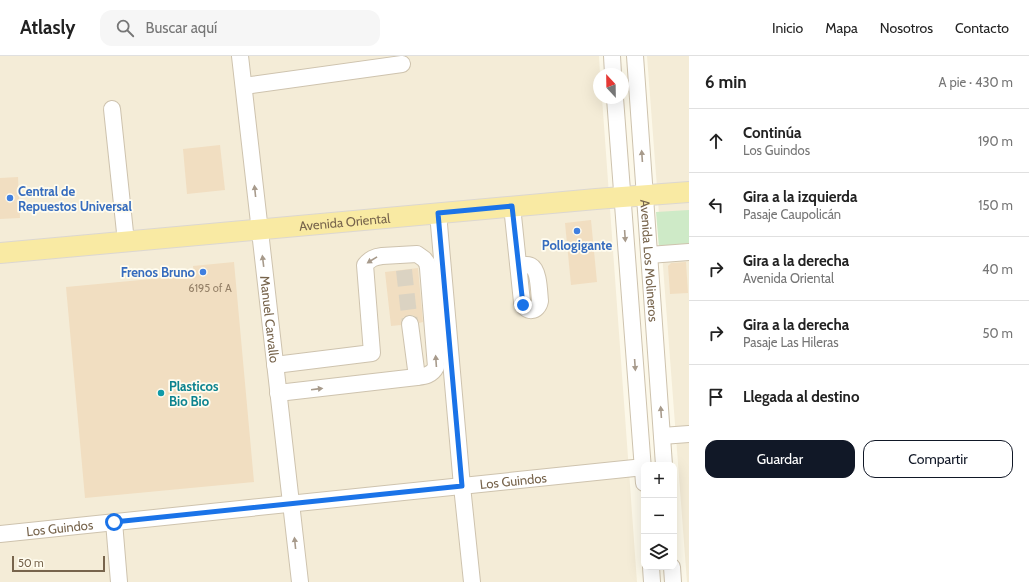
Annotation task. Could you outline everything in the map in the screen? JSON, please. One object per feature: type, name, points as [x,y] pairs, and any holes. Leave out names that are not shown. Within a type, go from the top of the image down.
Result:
[{"type":"main road","name":"Avenida Oriental","points":[[0,253],[512,206],[689,192]]},
{"type":"street","name":"Manuel Carvallo","points":[[240,56],[300,582]]},
{"type":"street","points":[[612,56],[613,68]]},
{"type":"street","name":"Avenida Los Molineros","points":[[635,56],[664,462]]},
{"type":"street","points":[[244,86],[402,64]]},
{"type":"street","name":"Avenida Los Molineros","points":[[615,104],[643,462]]},
{"type":"street","points":[[112,109],[126,242]]},
{"type":"street","points":[[512,206],[518,266]]},
{"type":"street","points":[[438,213],[472,582]]},
{"type":"street","points":[[649,255],[689,252]]},
{"type":"street","points":[[275,364],[372,352],[365,265],[368,261],[377,256],[403,262],[417,254],[427,263],[436,367],[432,373],[417,378],[278,394]]},
{"type":"street","points":[[410,324],[417,378]]},
{"type":"street","points":[[662,436],[689,434]]},
{"type":"street","name":"Los Guindos","points":[[0,534],[462,486],[641,472]]},
{"type":"street","points":[[114,522],[119,582]]},
{"type":"street","points":[[650,570],[652,582]]},
{"type":"street","points":[[672,570],[673,582]]},
{"type":"shaded area","points":[[0,56],[599,56],[600,68],[593,68],[593,104],[602,104],[637,582],[0,582]]},
{"type":"shaded area","points":[[647,56],[689,56],[689,582],[687,582]]},
{"type":"green space","points":[[689,210],[689,246],[659,248],[656,212]]},
{"type":"building","points":[[220,145],[225,190],[187,194],[183,149]]},
{"type":"building","name":"Central de Repuestos Universal","points":[[18,177],[20,218],[0,219],[0,178]]},
{"type":"building","points":[[591,220],[597,282],[571,285],[565,223]]},
{"type":"building","name":"Plasticos Bio Bio","points":[[234,262],[254,482],[85,498],[66,287],[194,275],[193,266]]},
{"type":"building","points":[[686,262],[688,293],[670,294],[668,266],[671,263]]},
{"type":"building","points":[[418,268],[423,322],[419,323],[417,318],[413,315],[409,315],[404,317],[401,321],[401,325],[391,326],[385,272]]},
{"type":"tunnel","points":[[404,270],[410,324]]},
{"type":"place","name":"Central de Repuestos Universal","points":[[10,198]]},
{"type":"place","name":"Pollogigante","points":[[577,231]]},
{"type":"place","name":"Frenos Bruno","points":[[203,272]]},
{"type":"place","name":"Plasticos Bio Bio","points":[[161,393]]},
{"type":"route","points":[[114,522],[462,486],[438,213],[512,206],[523,305]]}]
